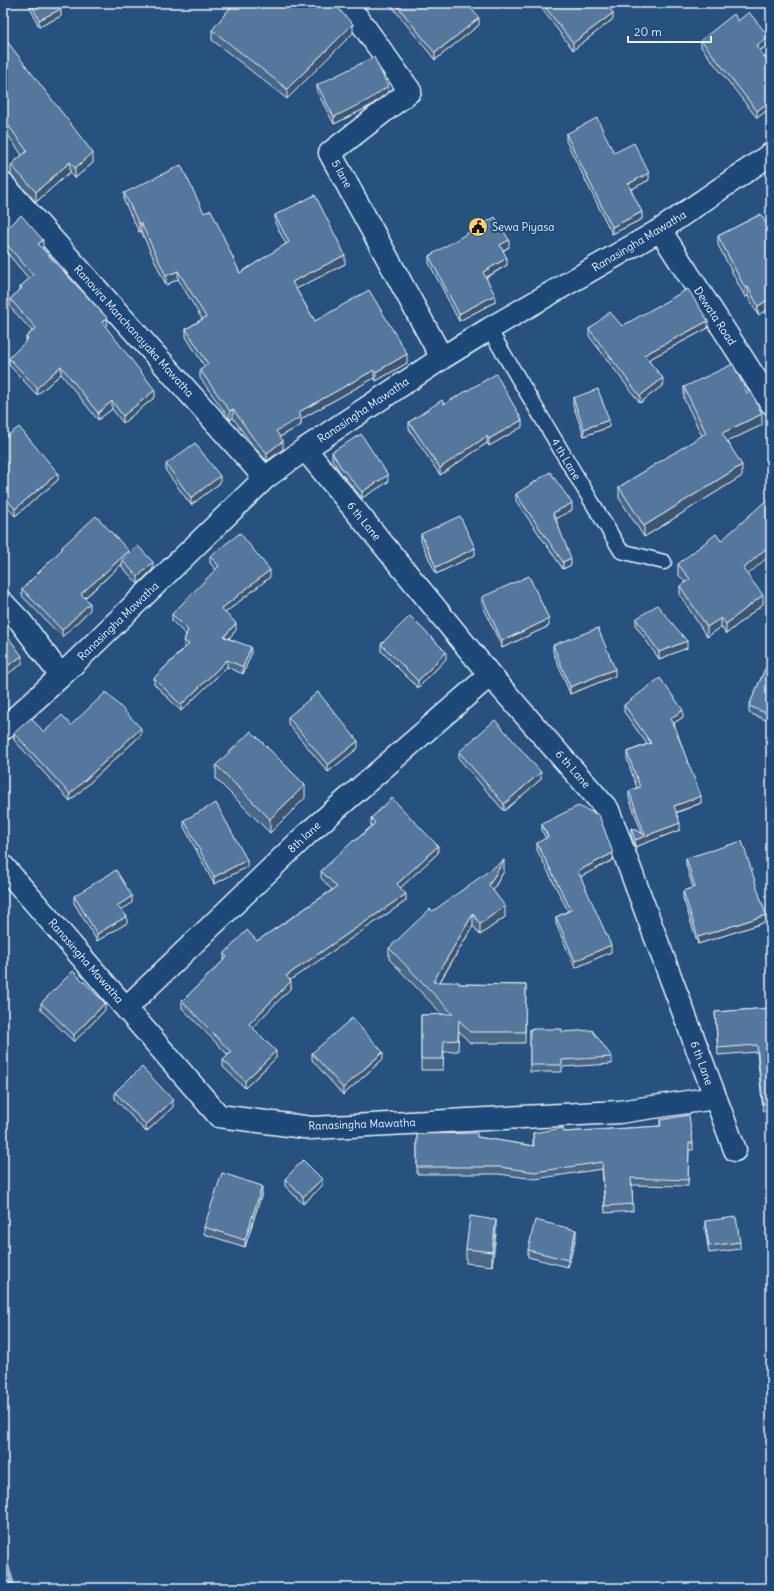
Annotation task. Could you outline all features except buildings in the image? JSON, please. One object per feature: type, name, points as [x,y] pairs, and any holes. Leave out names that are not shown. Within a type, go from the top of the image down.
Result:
[{"type":"street","name":"5 lane","points":[[347,3],[410,90],[330,152],[442,358]]},
{"type":"street","name":"Ranasingha Mawatha","points":[[3,729],[62,676],[265,478],[305,449],[442,358],[489,329],[660,230],[771,154]]},
{"type":"street","name":"Ranavira Manchanayaka Mawatha","points":[[3,184],[265,478]]},
{"type":"street","points":[[3,224],[20,204]]},
{"type":"street","name":"Dewata Road","points":[[660,230],[771,403]]},
{"type":"street","name":"6 th Lane","points":[[305,449],[490,674],[608,810],[735,1150]]},
{"type":"street","points":[[3,603],[21,622],[62,676]]},
{"type":"street","name":"8th lane","points":[[126,1008],[306,835],[490,674]]},
{"type":"street","name":"Ranasingha Mawatha","points":[[3,866],[219,1116],[312,1128],[619,1112],[715,1098]]},
{"type":"lane","name":"4 th Lane","points":[[489,329],[621,551],[664,562]]},
{"type":"waterway","points":[[3,1559],[12,1588]]},
{"type":"place","name":"Sewa Piyasa","points":[[478,227]]}]
